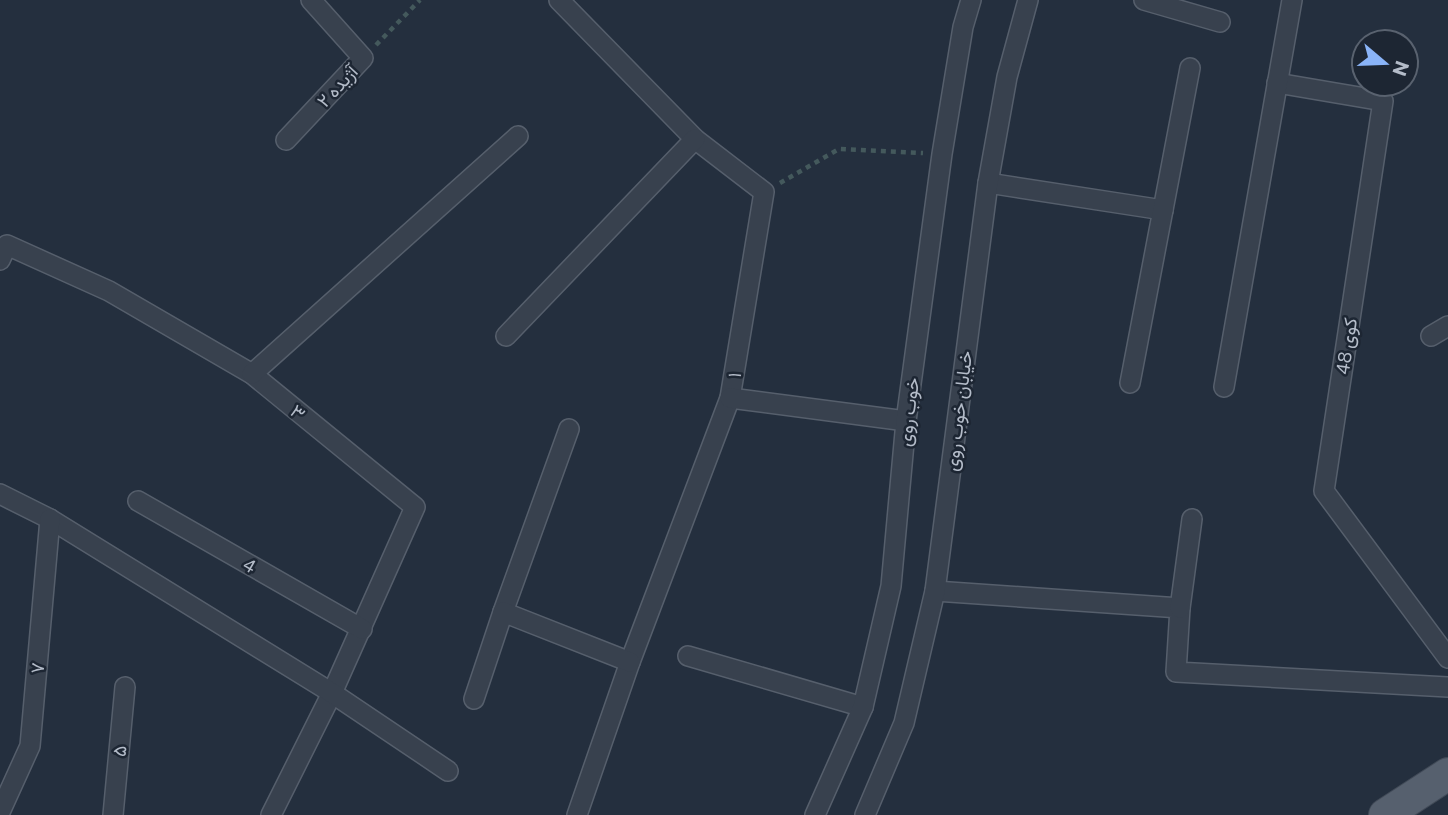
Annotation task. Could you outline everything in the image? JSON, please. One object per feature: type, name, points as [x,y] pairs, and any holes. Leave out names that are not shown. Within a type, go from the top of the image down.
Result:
[{"type":"main road","points":[[1385,815],[1448,774]]},
{"type":"street","name":"آژیده ۲","points":[[286,140],[363,58],[311,0]]},
{"type":"street","points":[[559,0],[695,139],[764,192]]},
{"type":"street","name":"خوب روی","points":[[815,815],[863,707],[891,586],[906,421],[942,154],[963,27],[971,0]]},
{"type":"street","name":"خیابان خوب روی","points":[[865,815],[904,723],[935,591],[988,183],[1007,77],[1028,0]]},
{"type":"street","points":[[1144,0],[1220,22]]},
{"type":"street","points":[[1224,387],[1292,0]]},
{"type":"street","points":[[1130,383],[1189,68]]},
{"type":"street","name":"کوی 48","points":[[1277,83],[1383,102],[1324,491],[1448,658]]},
{"type":"street","points":[[252,374],[518,136]]},
{"type":"street","points":[[506,335],[695,139]]},
{"type":"street","points":[[988,183],[1163,209]]},
{"type":"street","name":"۱","points":[[577,815],[630,662],[730,398],[764,192]]},
{"type":"street","name":"۳","points":[[0,260],[8,244],[109,291],[252,374],[415,507],[362,629],[271,815]]},
{"type":"street","points":[[730,398],[906,421]]},
{"type":"street","points":[[474,699],[569,429]]},
{"type":"street","points":[[0,494],[50,519],[332,693],[448,771]]},
{"type":"street","name":"4","points":[[138,500],[362,629]]},
{"type":"street","name":"۷","points":[[0,812],[30,746],[50,519]]},
{"type":"street","points":[[1192,519],[1180,608],[1176,673],[1448,687]]},
{"type":"street","points":[[935,591],[1180,608]]},
{"type":"street","points":[[503,612],[630,662]]},
{"type":"street","points":[[688,656],[863,707]]},
{"type":"street","name":"۵","points":[[113,815],[125,687]]},
{"type":"path","points":[[363,58],[420,0]]},
{"type":"path","points":[[764,192],[839,149],[942,154]]}]
